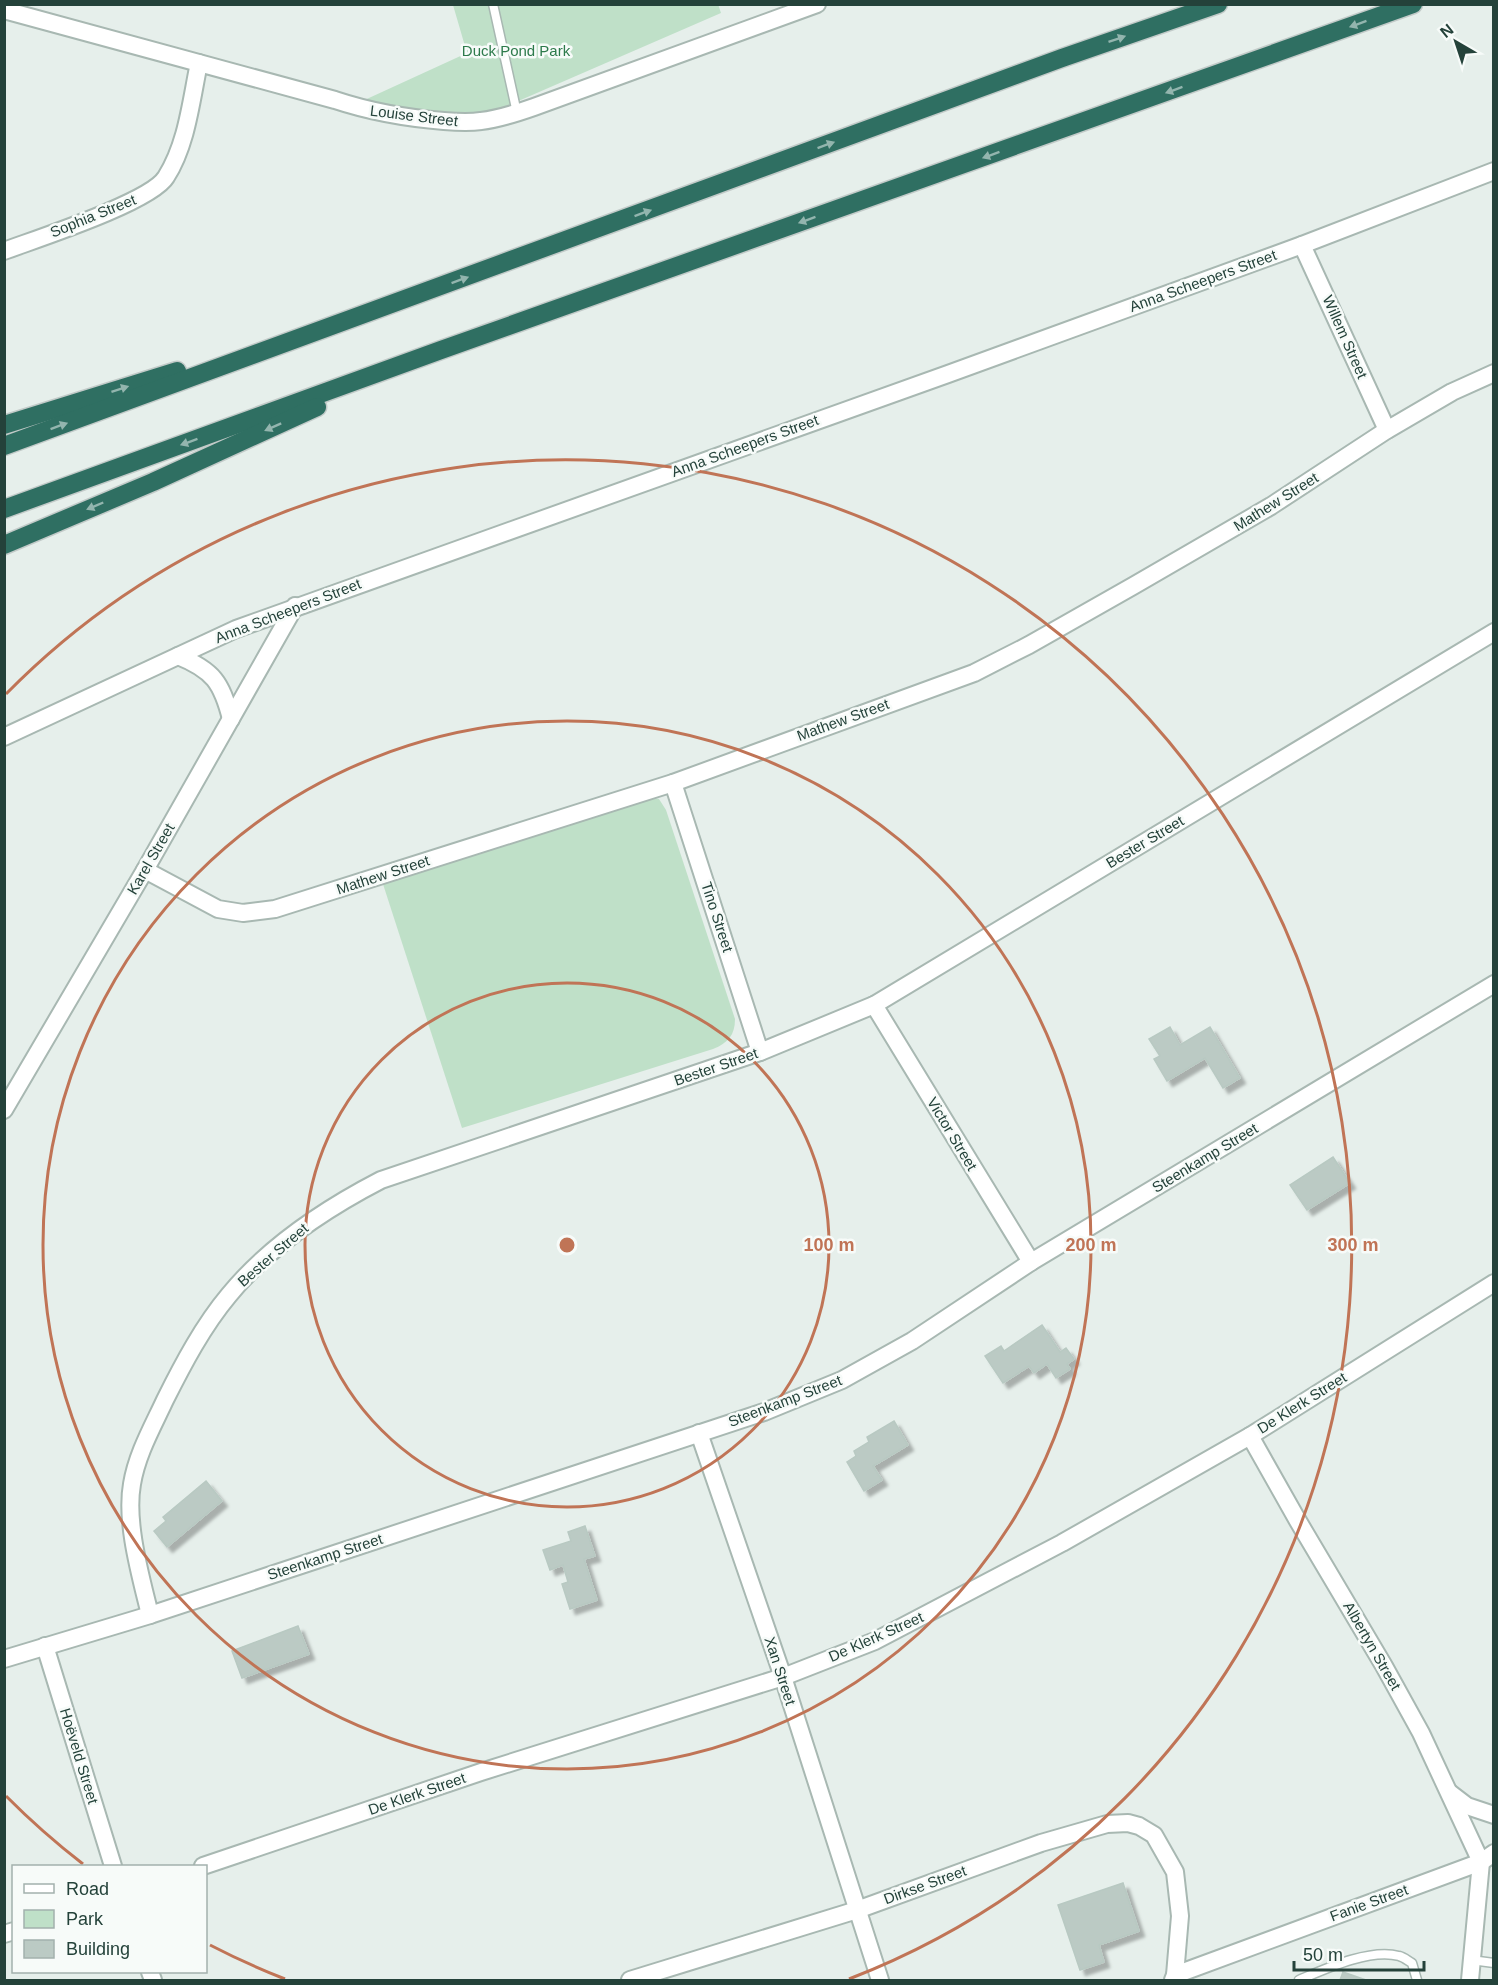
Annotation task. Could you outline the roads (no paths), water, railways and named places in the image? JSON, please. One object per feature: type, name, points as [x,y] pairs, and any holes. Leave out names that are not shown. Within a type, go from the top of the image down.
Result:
[{"type":"highway","points":[[4,446],[1062,58],[1218,4]]},
{"type":"highway","points":[[4,509],[1413,4]]},
{"type":"highway","points":[[4,425],[432,290]]},
{"type":"highway","points":[[4,545],[153,482],[441,351]]},
{"type":"street","name":"Louise Street","points":[[4,10],[364,110],[411,119],[479,122],[517,113],[817,4]]},
{"type":"street","name":"Sophia Street","points":[[4,251],[137,200],[165,180],[179,152],[199,63]]},
{"type":"street","name":"Anna Scheepers Street","points":[[4,737],[236,629],[295,606],[925,382],[1494,171]]},
{"type":"street","name":"Willem Street","points":[[1302,244],[1387,430]]},
{"type":"street","name":"Mathew Street","points":[[145,870],[218,909],[231,913],[257,912],[275,909],[673,783],[983,668],[1029,645],[1261,512],[1387,430],[1452,392],[1494,373]]},
{"type":"street","name":"Karel Street","points":[[4,1110],[145,870],[295,606]]},
{"type":"street","name":"Bester Street","points":[[150,1615],[137,1560],[132,1515],[131,1486],[139,1453],[176,1377],[207,1325],[249,1273],[297,1231],[353,1194],[381,1180],[760,1052],[874,1005],[1494,632]]},
{"type":"street","points":[[178,656],[194,662],[213,676],[226,697],[231,719]]},
{"type":"street","name":"Tino Street","points":[[673,783],[760,1052]]},
{"type":"street","name":"Steenkamp Street","points":[[4,1659],[150,1615],[764,1412],[842,1380],[912,1341],[1031,1262],[1494,984]]},
{"type":"street","name":"Victor Street","points":[[874,1005],[1031,1262]]},
{"type":"street","name":"De Klerk Street","points":[[206,1865],[482,1772],[783,1677],[875,1641],[1062,1543],[1250,1436],[1494,1283]]},
{"type":"street","name":"Xan Street","points":[[699,1433],[783,1677],[880,1980]]},
{"type":"street","name":"Albertyn Street","points":[[1250,1436],[1395,1685],[1421,1733],[1447,1791],[1487,1858]]},
{"type":"street","name":"Hoëveld Street","points":[[45,1646],[113,1865]]},
{"type":"street","points":[[1447,1791],[1467,1806],[1494,1815]]},
{"type":"street","name":"Dirkse Street","points":[[630,1980],[857,1910],[1041,1843],[1107,1824],[1128,1823],[1139,1826],[1154,1835],[1175,1872],[1180,1917],[1174,1978]]},
{"type":"street","points":[[1470,1980],[1487,1858]]},
{"type":"street","name":"Fanie Street","points":[[1174,1978],[1487,1858]]},
{"type":"lane","points":[[493,4],[517,113]]},
{"type":"lane","points":[[1299,1980],[1350,1960],[1379,1955],[1400,1956],[1412,1963],[1417,1980]]},
{"type":"lane","points":[[1472,1960],[1494,1963]]},
{"type":"park label","name":"Duck Pond Park","points":[[516,51]]}]
